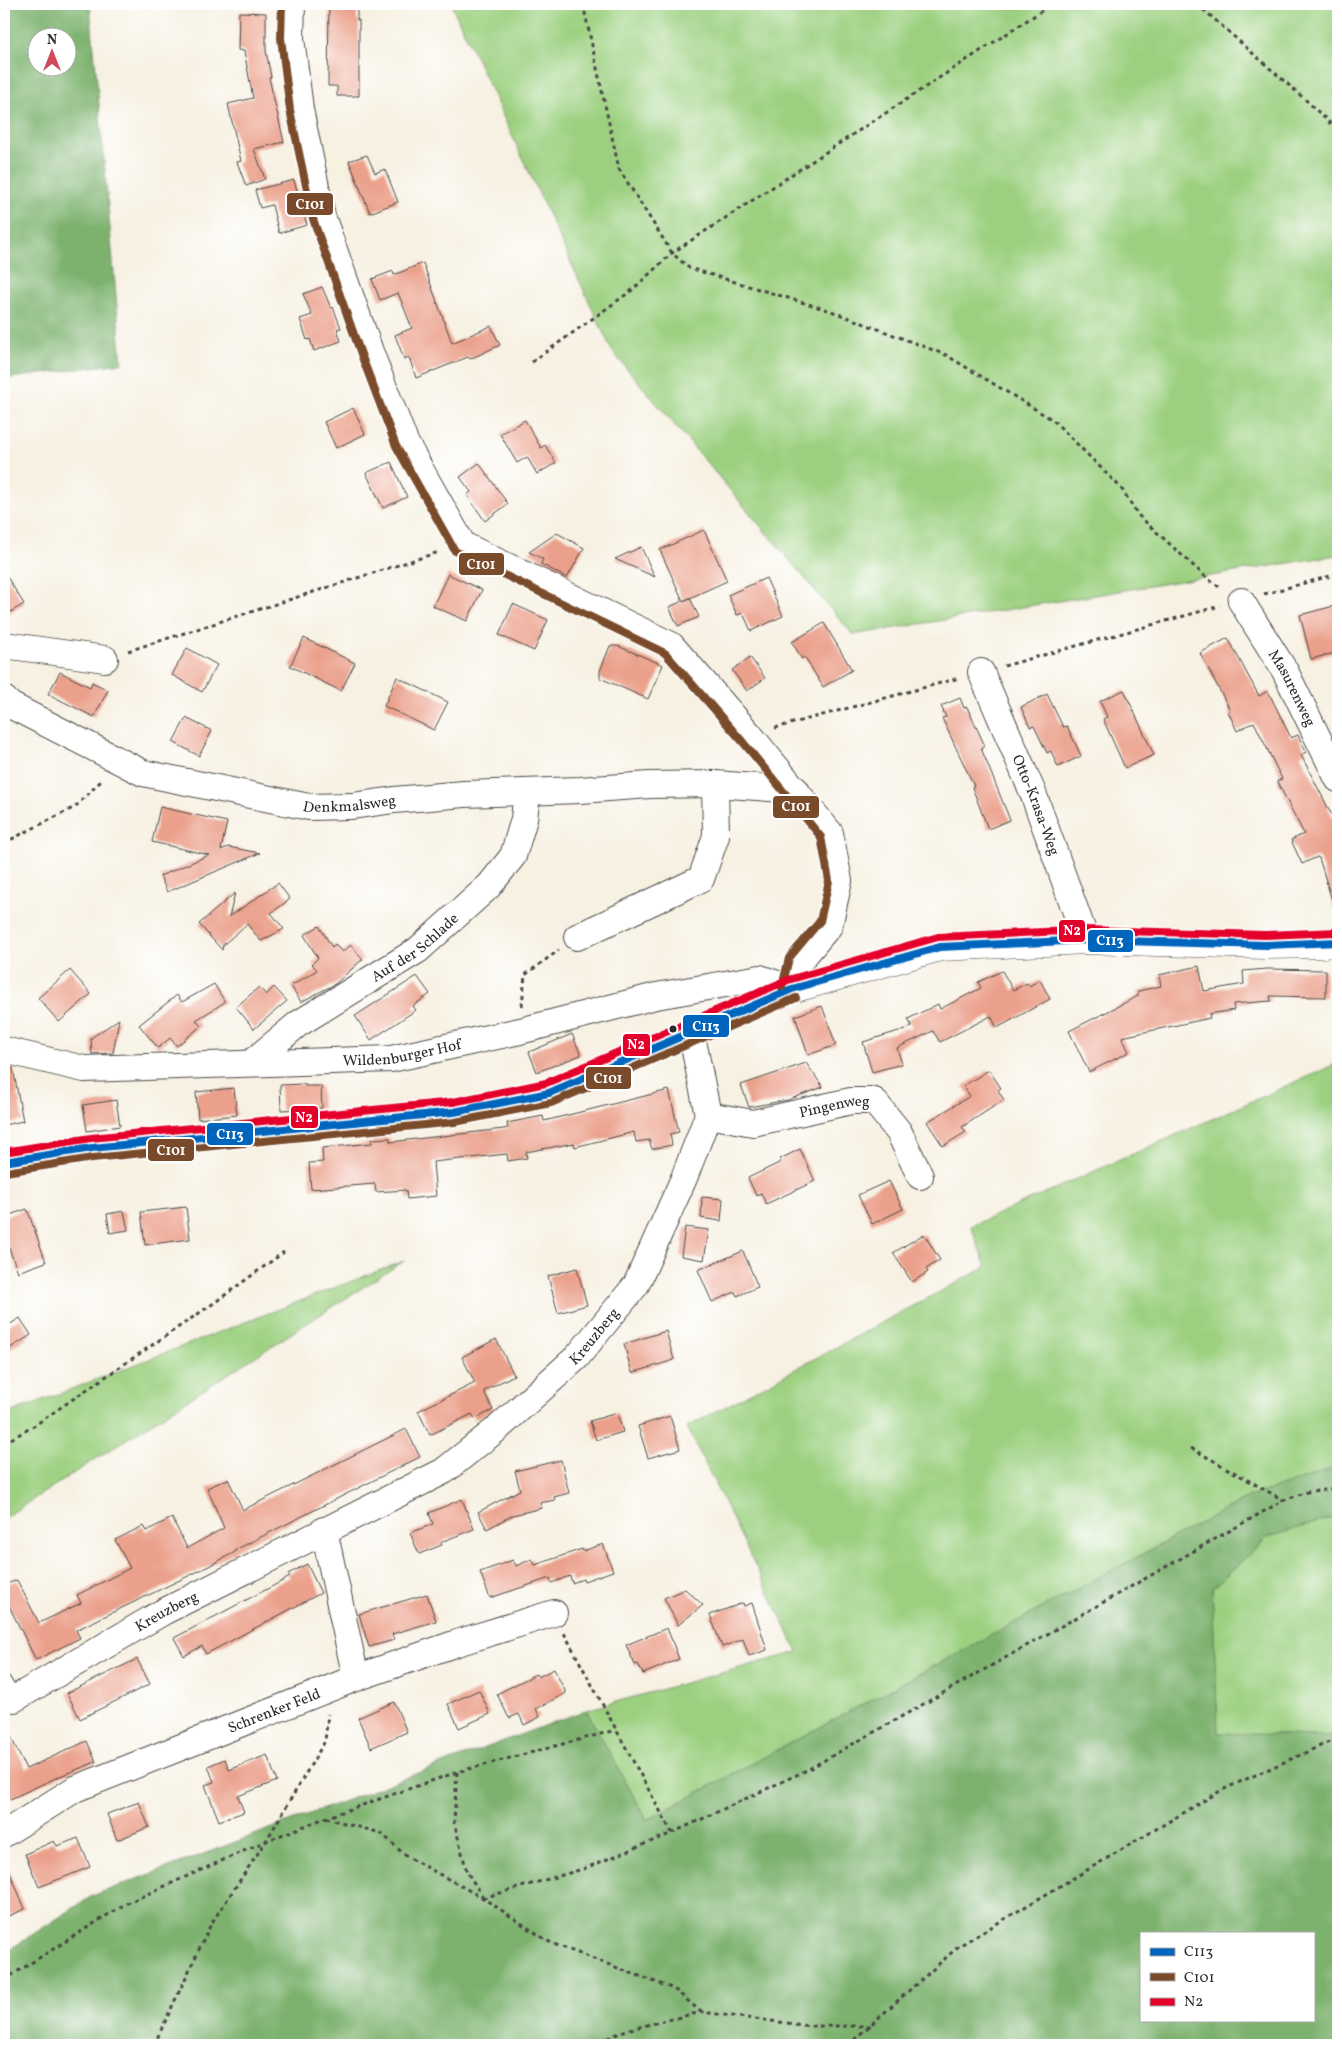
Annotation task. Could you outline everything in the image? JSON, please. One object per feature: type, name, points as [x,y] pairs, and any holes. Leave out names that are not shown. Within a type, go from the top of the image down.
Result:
[{"type":"main road","points":[[4,1162],[92,1148],[454,1112],[550,1093],[792,989],[940,947],[1086,940],[1266,945],[1338,942]]},
{"type":"street","points":[[292,4],[291,38],[300,109],[322,216],[371,354],[405,442],[463,544],[671,645],[750,735],[830,833],[839,881],[829,926],[798,963],[792,989]]},
{"type":"street","name":"Masurenweg","points":[[1241,601],[1285,672],[1338,780]]},
{"type":"street","points":[[4,645],[105,659]]},
{"type":"street","name":"Otto-Krasa-Weg","points":[[981,672],[1033,794],[1086,940]]},
{"type":"street","name":"Denkmalsweg","points":[[4,699],[10,705],[142,773],[309,807],[352,806],[464,794],[527,793],[650,785],[715,784],[796,790]]},
{"type":"street","points":[[577,937],[701,880],[716,836],[715,784]]},
{"type":"street","name":"Auf der Schlade","points":[[251,1063],[298,1024],[418,950],[489,886],[513,856],[524,819],[527,793]]},
{"type":"street","name":"Wildenburger Hof","points":[[4,1050],[84,1069],[392,1059],[520,1031],[656,996],[760,978],[792,989]]},
{"type":"street","points":[[692,1031],[708,1115]]},
{"type":"street","name":"Pingenweg","points":[[708,1115],[753,1123],[851,1101],[874,1101],[899,1132],[920,1176]]},
{"type":"street","name":"Kreuzberg","points":[[9,1691],[324,1530],[444,1471],[498,1428],[577,1356],[636,1284],[684,1178],[708,1115]]},
{"type":"street","points":[[324,1530],[356,1678]]},
{"type":"street","name":"Schrenker Feld","points":[[4,1834],[75,1789],[356,1678],[457,1643],[558,1622]]},
{"type":"path","points":[[583,4],[618,169],[672,253],[689,268],[831,311],[946,356],[1053,420],[1121,488],[1139,516],[1208,579],[1241,601]]},
{"type":"path","points":[[532,362],[632,292],[672,253],[1052,4]]},
{"type":"path","points":[[1197,4],[1338,131]]},
{"type":"path","points":[[105,659],[463,544]]},
{"type":"path","points":[[750,735],[1338,574]]},
{"type":"path","points":[[4,842],[75,807],[120,762]]},
{"type":"path","points":[[520,1031],[524,975],[577,937]]},
{"type":"path","points":[[4,1443],[32,1427],[214,1304],[284,1252]]},
{"type":"path","points":[[1191,1448],[1284,1500]]},
{"type":"path","points":[[483,1898],[583,1869],[672,1833],[807,1770],[1284,1500],[1310,1491],[1338,1489]]},
{"type":"path","points":[[558,1622],[672,1833]]},
{"type":"path","points":[[154,2045],[211,1924],[266,1841],[325,1741],[330,1688]]},
{"type":"path","points":[[4,1980],[125,1904],[266,1841],[324,1818],[457,1772],[616,1730]]},
{"type":"path","points":[[848,2045],[872,2026],[959,1946],[1222,1790],[1338,1738]]},
{"type":"path","points":[[457,1772],[454,1822],[467,1872],[483,1898]]},
{"type":"path","points":[[324,1818],[381,1833],[406,1856],[483,1898],[551,1943],[674,1988],[701,2012]]},
{"type":"path","points":[[593,2045],[626,2030],[701,2012],[810,2026],[872,2026]]},
{"type":"green space","points":[[4,4],[90,4],[122,363],[4,379]]},
{"type":"green space","points":[[451,4],[1338,4],[1338,555],[853,635],[612,351]]},
{"type":"green space","points":[[1338,1063],[1338,1467],[1249,1497],[647,1820],[586,1710],[798,1652],[687,1427],[986,1267],[971,1226]]},
{"type":"green space","points":[[404,1261],[4,1518],[4,1415]]},
{"type":"green space","points":[[1338,1467],[1338,1516],[1268,1537],[1212,1588],[1218,1733],[1338,1735],[1338,2045],[4,2045],[4,1953],[92,1896],[586,1710],[647,1820],[1249,1497]]},
{"type":"green space","points":[[1338,1516],[1338,1735],[1218,1733],[1212,1588],[1268,1537]]},
{"type":"building","points":[[329,4],[355,4],[355,10],[357,10],[357,20],[359,20],[359,96],[337,96],[337,86],[328,86]]},
{"type":"building","points":[[239,12],[266,13],[266,51],[271,77],[269,78],[284,142],[254,149],[265,179],[246,186],[237,162],[241,161],[228,104],[253,98],[244,51],[238,50]]},
{"type":"building","points":[[367,155],[375,173],[385,169],[398,202],[370,213],[349,161]]},
{"type":"building","points":[[294,180],[307,225],[279,233],[272,205],[260,208],[255,190]]},
{"type":"building","points":[[423,263],[452,343],[491,326],[500,345],[470,359],[468,357],[416,378],[409,357],[404,359],[395,335],[412,328],[398,293],[380,300],[372,279],[393,271],[394,275]]},
{"type":"building","points":[[322,287],[331,308],[333,307],[341,328],[337,329],[341,341],[314,351],[310,339],[307,340],[300,319],[312,315],[303,294]]},
{"type":"building","points":[[353,408],[365,434],[336,448],[324,422]]},
{"type":"building","points":[[525,420],[541,448],[545,445],[556,463],[537,474],[527,457],[517,463],[500,434]]},
{"type":"building","points":[[391,462],[407,497],[383,508],[366,473]]},
{"type":"building","points":[[479,463],[508,504],[485,521],[467,495],[471,492],[460,477]]},
{"type":"building","points":[[704,530],[727,581],[683,601],[660,550]]},
{"type":"building","points":[[557,533],[584,548],[567,578],[541,564],[543,559],[529,552]]},
{"type":"building","points":[[641,547],[655,577],[615,559]]},
{"type":"building","points":[[4,572],[24,604],[4,616]]},
{"type":"building","points":[[448,574],[482,590],[467,621],[433,606]]},
{"type":"building","points":[[766,578],[783,616],[751,631],[743,613],[737,615],[728,595]]},
{"type":"building","points":[[690,598],[699,617],[678,626],[669,607]]},
{"type":"building","points":[[513,604],[548,620],[534,651],[499,635]]},
{"type":"building","points":[[1338,605],[1338,652],[1311,659],[1300,615]]},
{"type":"building","points":[[824,623],[852,670],[823,687],[805,657],[802,659],[792,642]]},
{"type":"building","points":[[304,638],[355,663],[341,691],[290,666]]},
{"type":"building","points":[[1228,638],[1259,696],[1268,691],[1291,738],[1298,735],[1306,752],[1301,755],[1338,827],[1338,907],[1334,907],[1319,858],[1317,857],[1302,864],[1291,840],[1304,834],[1277,781],[1282,779],[1254,722],[1237,731],[1228,711],[1230,710],[1200,653]]},
{"type":"building","points":[[610,646],[618,646],[663,665],[648,699],[600,678],[600,671]]},
{"type":"building","points":[[187,648],[217,665],[202,692],[172,675]]},
{"type":"building","points":[[750,657],[765,678],[747,691],[732,670]]},
{"type":"building","points":[[60,672],[90,687],[92,682],[108,690],[94,717],[48,694]]},
{"type":"building","points":[[397,677],[448,702],[434,730],[384,706]]},
{"type":"building","points":[[1124,690],[1154,755],[1125,768],[1103,719],[1107,717],[1100,701]]},
{"type":"building","points":[[1047,694],[1063,727],[1067,726],[1081,756],[1058,767],[1051,751],[1047,753],[1034,726],[1030,727],[1021,707]]},
{"type":"building","points":[[960,698],[964,708],[967,707],[985,746],[981,748],[1010,820],[988,829],[972,787],[974,786],[942,718],[946,717],[941,706]]},
{"type":"building","points":[[186,718],[212,731],[199,756],[173,742]]},
{"type":"building","points":[[160,807],[227,822],[221,850],[228,847],[260,853],[167,892],[160,876],[209,855],[152,842]]},
{"type":"building","points":[[278,883],[290,899],[271,913],[284,929],[261,941],[247,924],[223,945],[222,950],[199,924],[235,893],[229,917]]},
{"type":"building","points":[[319,926],[332,947],[335,944],[342,952],[351,945],[363,959],[335,984],[301,1002],[291,986],[317,970],[312,964],[318,958],[304,935]]},
{"type":"building","points":[[1199,966],[1204,991],[1244,984],[1243,971],[1267,969],[1326,970],[1326,997],[1270,996],[1271,1001],[1233,1004],[1234,1010],[1209,1014],[1210,1018],[1122,1037],[1129,1052],[1089,1072],[1069,1031],[1138,996],[1138,991],[1161,986],[1159,975]]},
{"type":"building","points":[[70,970],[91,994],[59,1022],[38,998]]},
{"type":"building","points":[[1002,971],[1013,990],[1027,983],[1029,986],[1040,980],[1050,999],[997,1028],[991,1016],[940,1042],[933,1031],[897,1048],[902,1064],[872,1072],[863,1042],[912,1027],[908,1019],[938,1004],[940,1009],[981,988],[978,982]]},
{"type":"building","points":[[417,976],[430,994],[413,1006],[416,1010],[371,1040],[355,1016]]},
{"type":"building","points":[[214,984],[225,1002],[196,1020],[201,1026],[177,1046],[170,1038],[158,1048],[139,1025],[177,995],[182,1002]]},
{"type":"building","points":[[259,987],[266,995],[274,987],[287,1001],[254,1029],[236,1007]]},
{"type":"building","points":[[822,1006],[836,1045],[808,1055],[795,1016]]},
{"type":"building","points":[[119,1019],[113,1053],[92,1054],[91,1038]]},
{"type":"building","points":[[572,1034],[581,1055],[537,1072],[529,1052]]},
{"type":"building","points":[[806,1063],[823,1087],[788,1100],[749,1107],[741,1085]]},
{"type":"building","points":[[4,1068],[13,1068],[23,1121],[4,1125]]},
{"type":"building","points":[[989,1070],[1001,1088],[998,1090],[1004,1100],[962,1127],[966,1132],[943,1146],[927,1122],[970,1096],[963,1086]]},
{"type":"building","points":[[305,1084],[305,1086],[321,1086],[322,1108],[281,1110],[280,1085]]},
{"type":"building","points":[[234,1088],[237,1115],[198,1119],[196,1092]]},
{"type":"building","points":[[669,1090],[679,1132],[670,1134],[672,1145],[652,1149],[649,1140],[636,1142],[634,1132],[575,1147],[574,1143],[526,1152],[527,1158],[508,1161],[507,1154],[433,1162],[436,1196],[407,1199],[406,1190],[376,1192],[375,1184],[311,1189],[309,1163],[323,1162],[322,1148],[372,1143],[372,1139],[390,1138],[390,1142],[503,1129],[508,1128],[507,1123],[543,1116],[544,1121]]},
{"type":"building","points":[[116,1100],[120,1126],[87,1131],[83,1105]]},
{"type":"building","points":[[800,1149],[815,1181],[766,1204],[761,1193],[756,1195],[748,1178],[781,1162],[780,1159]]},
{"type":"building","points":[[889,1181],[903,1209],[872,1224],[858,1195]]},
{"type":"building","points":[[702,1197],[723,1199],[721,1221],[701,1218]]},
{"type":"building","points":[[186,1207],[190,1239],[145,1245],[141,1212]]},
{"type":"building","points":[[27,1209],[46,1262],[18,1272],[4,1235],[4,1217]]},
{"type":"building","points":[[124,1211],[128,1230],[110,1233],[107,1214]]},
{"type":"building","points":[[685,1227],[709,1230],[704,1260],[681,1256]]},
{"type":"building","points":[[924,1234],[940,1260],[926,1269],[928,1272],[912,1282],[893,1253]]},
{"type":"building","points":[[743,1251],[758,1287],[737,1296],[735,1292],[712,1302],[698,1270]]},
{"type":"building","points":[[577,1268],[587,1305],[558,1313],[548,1276]]},
{"type":"building","points":[[20,1318],[31,1335],[4,1352],[4,1328]]},
{"type":"building","points":[[666,1331],[674,1360],[632,1373],[624,1344]]},
{"type":"building","points":[[496,1339],[514,1375],[484,1391],[493,1410],[475,1419],[472,1414],[430,1435],[418,1411],[475,1383],[462,1357]]},
{"type":"building","points":[[617,1413],[623,1432],[596,1440],[590,1421]]},
{"type":"building","points":[[670,1416],[680,1449],[648,1458],[638,1426]]},
{"type":"building","points":[[406,1429],[420,1457],[235,1550],[235,1552],[209,1566],[76,1630],[80,1638],[36,1660],[4,1596],[4,1585],[17,1580],[39,1623],[81,1603],[77,1595],[130,1568],[115,1540],[143,1526],[146,1531],[172,1518],[187,1548],[224,1528],[207,1488],[228,1479],[243,1510]]},
{"type":"building","points":[[561,1460],[569,1493],[554,1497],[555,1500],[540,1503],[542,1508],[513,1515],[487,1529],[478,1512],[520,1490],[515,1471]]},
{"type":"building","points":[[462,1499],[474,1529],[441,1542],[442,1545],[419,1554],[410,1533],[433,1524],[429,1513]]},
{"type":"building","points":[[603,1544],[613,1571],[584,1581],[583,1579],[572,1583],[570,1576],[551,1583],[550,1578],[490,1598],[480,1572],[513,1560],[516,1566],[532,1559],[535,1565]]},
{"type":"building","points":[[307,1564],[321,1593],[206,1654],[202,1646],[184,1656],[174,1638],[290,1577],[288,1574]]},
{"type":"building","points":[[685,1589],[703,1605],[678,1625],[664,1598]]},
{"type":"building","points":[[427,1594],[436,1621],[392,1634],[394,1640],[369,1647],[359,1614]]},
{"type":"building","points":[[743,1603],[744,1606],[752,1603],[767,1650],[749,1656],[743,1639],[722,1647],[710,1615]]},
{"type":"building","points":[[667,1628],[679,1659],[643,1674],[638,1664],[635,1665],[626,1645]]},
{"type":"building","points":[[137,1659],[150,1684],[80,1719],[67,1693]]},
{"type":"building","points":[[554,1669],[566,1693],[536,1709],[540,1717],[524,1725],[519,1714],[509,1718],[497,1694],[536,1674],[538,1677]]},
{"type":"building","points":[[479,1690],[490,1714],[459,1728],[448,1704]]},
{"type":"building","points":[[394,1702],[407,1732],[371,1748],[358,1718]]},
{"type":"building","points":[[4,1722],[26,1769],[87,1741],[96,1762],[60,1776],[4,1802]]},
{"type":"building","points":[[267,1755],[277,1781],[238,1796],[244,1812],[219,1821],[205,1785],[214,1782],[208,1766],[225,1759],[229,1770]]},
{"type":"building","points":[[139,1802],[149,1827],[117,1840],[107,1814]]},
{"type":"building","points":[[78,1838],[90,1867],[39,1887],[25,1854],[54,1841],[57,1846]]},
{"type":"building","points":[[4,1858],[25,1909],[4,1918]]},
{"type":"transit line","name":"C101","points":[[282,4],[281,38],[290,110],[313,219],[396,446],[455,551],[665,653],[742,741],[821,837],[829,881],[820,921],[789,958],[782,987]]},
{"type":"transit line","name":"N2","points":[[4,1152],[91,1138],[453,1102],[546,1083],[788,980],[938,937],[1086,930],[1266,935],[1337,932]]},
{"type":"transit line","name":"C113","points":[[4,1162],[92,1148],[454,1112],[549,1093],[792,989],[940,947],[1086,940],[1266,945],[1338,942]]},
{"type":"transit line","name":"C101","points":[[6,1172],[93,1158],[455,1122],[551,1103],[796,998]]}]
